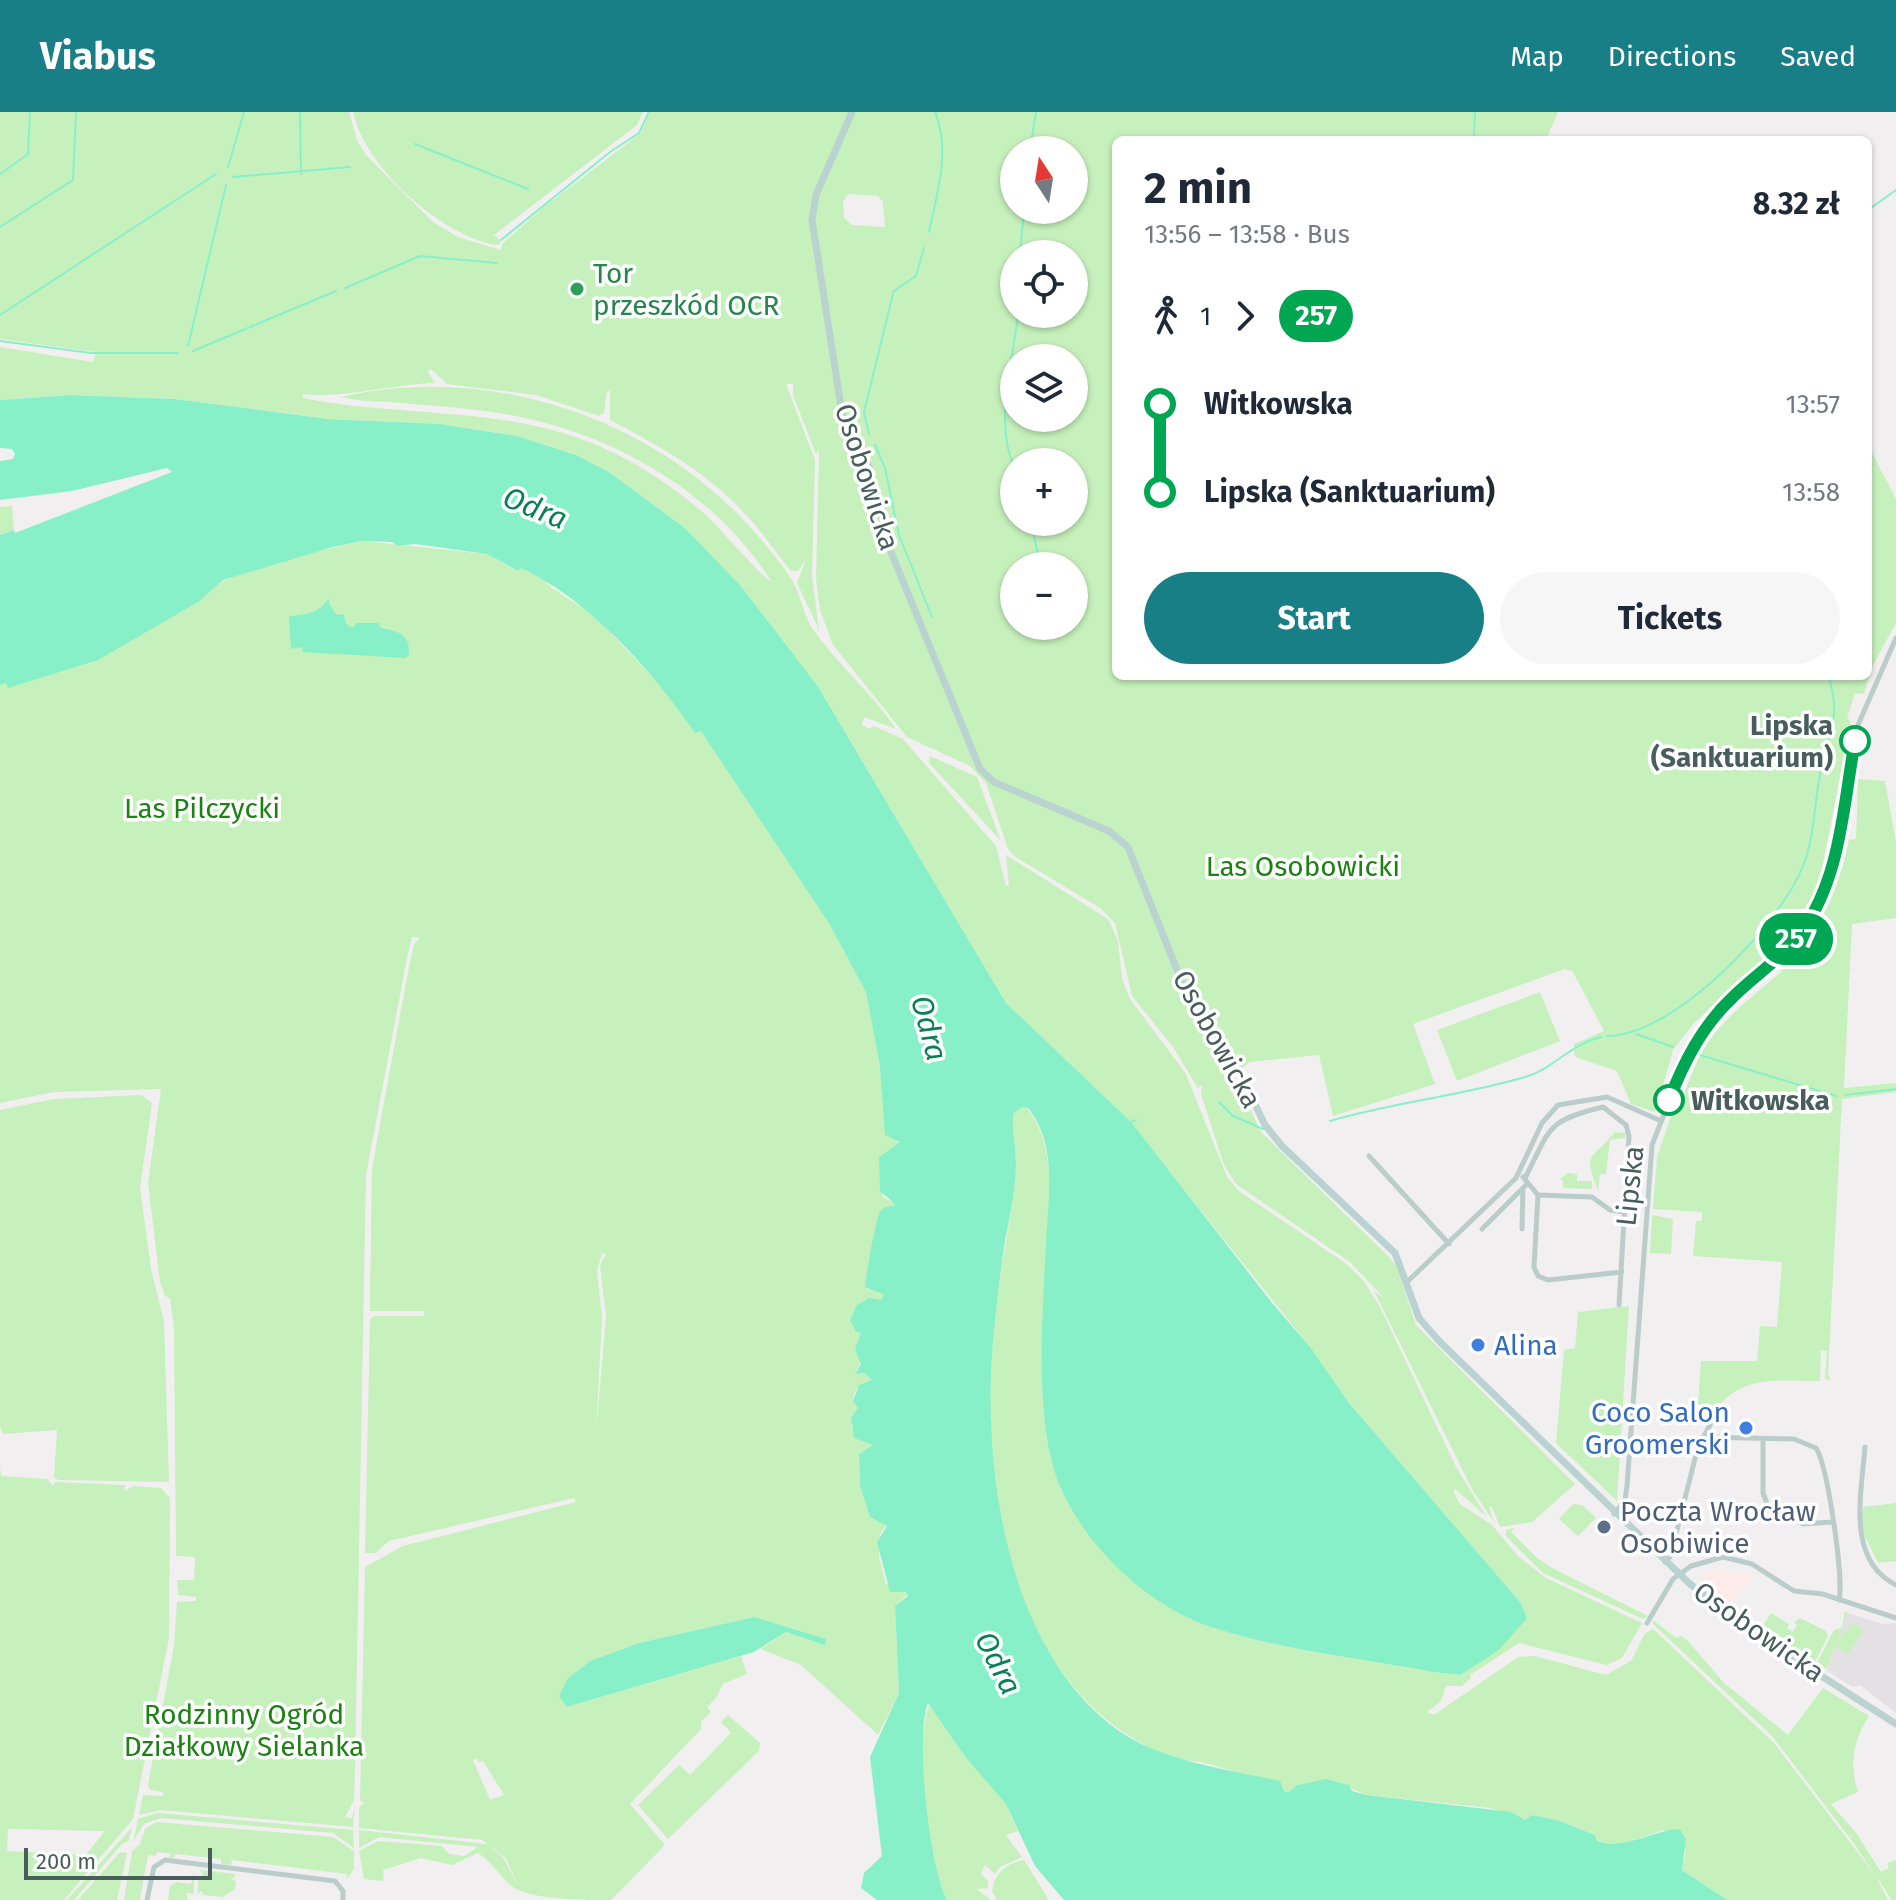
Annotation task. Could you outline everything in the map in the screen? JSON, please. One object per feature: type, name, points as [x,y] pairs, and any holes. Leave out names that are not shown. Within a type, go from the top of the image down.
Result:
[{"type":"street","name":"Osobowicka","points":[[852,112],[816,195],[812,220],[840,403],[847,425],[869,466],[889,547],[974,760],[994,782],[1109,831],[1128,847],[1187,995],[1237,1067],[1265,1125],[1294,1158],[1391,1248],[1400,1261],[1416,1311],[1431,1332],[1614,1514],[1679,1574],[1756,1634],[1896,1724]]},
{"type":"street","name":"Lipska","points":[[1614,1514],[1627,1493],[1650,1161],[1661,1121],[1681,1071],[1707,1025],[1734,996],[1788,948],[1818,904],[1834,859],[1858,725],[1896,638]]},
{"type":"street","points":[[1407,1282],[1518,1174],[1542,1123],[1553,1109],[1563,1103],[1607,1097],[1624,1108],[1661,1121]]},
{"type":"street","points":[[1482,1229],[1525,1183],[1555,1123],[1603,1107],[1626,1125],[1629,1132],[1619,1305]]},
{"type":"street","points":[[1369,1156],[1449,1244]]},
{"type":"street","points":[[1518,1174],[1538,1195],[1592,1197],[1610,1210],[1625,1212]]},
{"type":"street","points":[[1522,1229],[1525,1183]]},
{"type":"street","points":[[1538,1195],[1534,1267],[1538,1276],[1549,1280],[1622,1272]]},
{"type":"street","points":[[1665,1562],[1670,1557],[1702,1437],[1716,1414]]},
{"type":"street","points":[[1702,1437],[1801,1440],[1816,1448],[1823,1461],[1842,1589],[1839,1600]]},
{"type":"street","points":[[1763,1439],[1767,1506],[1798,1523],[1832,1522]]},
{"type":"street","points":[[1865,1447],[1860,1533],[1881,1574],[1896,1585]]},
{"type":"street","points":[[1647,1623],[1679,1574],[1712,1559],[1735,1558],[1794,1591],[1823,1594],[1896,1618]]},
{"type":"street","points":[[147,1900],[154,1867],[165,1860],[335,1881],[343,1891],[343,1900]]},
{"type":"shaded area","points":[[1719,1569],[1753,1576],[1729,1606],[1700,1583],[1702,1574]]},
{"type":"shaded area","points":[[1848,1613],[1882,1624],[1896,1623],[1896,1713],[1860,1685],[1853,1687],[1827,1671]]},
{"type":"green space","name":"Las Osobowicki","points":[[0,112],[349,112],[357,140],[366,155],[433,222],[458,237],[501,250],[502,244],[544,207],[641,133],[650,112],[1558,112],[1548,136],[1112,136],[1112,680],[1868,680],[1864,694],[1855,693],[1847,718],[1851,722],[1818,888],[1782,943],[1694,1023],[1673,1050],[1655,1112],[1631,1104],[1617,1071],[1575,1057],[1574,1044],[1604,1031],[1573,972],[1565,969],[1413,1024],[1435,1084],[1333,1116],[1319,1055],[1250,1062],[1234,1075],[1261,1132],[1396,1266],[1416,1325],[1575,1484],[1532,1522],[1500,1527],[1492,1507],[1489,1507],[1494,1522],[1473,1491],[1374,1291],[1384,1298],[1350,1262],[1236,1184],[1224,1165],[1201,1094],[1202,1085],[1198,1088],[1173,1047],[1132,996],[1115,923],[1100,908],[1014,856],[1008,849],[986,783],[970,766],[907,737],[833,645],[820,610],[816,579],[819,451],[816,454],[793,395],[793,384],[786,384],[815,460],[812,576],[819,630],[797,583],[806,559],[798,571],[791,571],[754,523],[717,487],[666,451],[610,420],[610,391],[607,391],[604,413],[599,416],[536,395],[447,384],[431,369],[428,372],[435,383],[333,395],[303,394],[303,398],[381,409],[499,419],[575,437],[612,452],[674,489],[708,517],[771,581],[747,547],[718,517],[686,490],[613,447],[533,420],[492,412],[341,397],[399,388],[458,388],[516,395],[573,411],[627,434],[678,464],[724,501],[782,565],[815,632],[896,729],[864,717],[862,725],[869,729],[874,726],[903,739],[996,846],[1006,886],[1009,885],[1006,855],[1108,919],[1118,941],[1122,978],[1130,999],[1186,1074],[1227,1177],[1239,1191],[1345,1263],[1363,1280],[1380,1307],[1456,1467],[1486,1516],[1455,1489],[1453,1491],[1460,1504],[1492,1525],[1518,1556],[1546,1578],[1642,1623],[1622,1658],[1606,1665],[1519,1643],[1470,1675],[1471,1678],[1462,1686],[1446,1686],[1441,1701],[1427,1712],[1434,1715],[1518,1657],[1535,1656],[1606,1675],[1631,1661],[1645,1633],[1653,1629],[1774,1743],[1875,1875],[1888,1900],[1727,1900],[1682,1870],[1686,1849],[1663,1830],[1614,1844],[1597,1841],[1595,1835],[1557,1820],[1532,1815],[1525,1820],[1490,1808],[1367,1795],[1330,1780],[1297,1785],[1289,1792],[1284,1791],[1282,1786],[1160,1752],[1110,1723],[1067,1678],[1040,1637],[1020,1592],[996,1492],[991,1441],[993,1343],[1015,1182],[1013,1114],[1022,1107],[1027,1108],[1037,1124],[1048,1160],[1042,1358],[1044,1412],[1051,1459],[1074,1511],[1111,1559],[1158,1600],[1208,1626],[1291,1647],[1433,1672],[1460,1675],[1526,1618],[1520,1602],[1349,1403],[1311,1348],[1148,1145],[1006,1003],[817,685],[740,585],[685,528],[609,472],[576,455],[517,436],[440,424],[328,419],[175,399],[70,395],[0,400],[0,347],[93,362],[96,352],[0,339]],"holes":[[[848,194],[878,196],[883,202],[885,227],[852,225],[844,218],[843,202]]]},
{"type":"green space","points":[[353,112],[643,112],[637,125],[494,235],[500,240],[500,244],[495,245],[451,227],[408,195],[372,154]]},
{"type":"green space","points":[[1872,453],[1896,499],[1896,623],[1872,668]]},
{"type":"green space","points":[[12,506],[14,530],[0,535],[0,507]]},
{"type":"green space","name":"Las Pilczycki","points":[[362,541],[487,554],[517,571],[521,568],[542,578],[595,616],[707,735],[813,892],[867,990],[881,1051],[887,1136],[900,1142],[881,1156],[883,1197],[896,1204],[866,1288],[884,1295],[856,1347],[861,1362],[855,1373],[864,1373],[872,1380],[856,1392],[853,1400],[858,1408],[851,1427],[873,1445],[859,1454],[860,1486],[870,1517],[887,1525],[880,1534],[879,1557],[886,1584],[908,1594],[895,1606],[899,1693],[878,1735],[801,1665],[761,1649],[786,1632],[824,1644],[754,1617],[639,1643],[590,1661],[568,1678],[567,1707],[741,1656],[747,1674],[723,1684],[707,1707],[711,1712],[701,1722],[701,1729],[630,1804],[665,1845],[611,1900],[560,1898],[524,1892],[514,1888],[478,1853],[452,1865],[421,1858],[383,1870],[384,1881],[364,1879],[359,1851],[378,1841],[442,1846],[449,1854],[464,1856],[478,1847],[379,1837],[359,1848],[359,1830],[487,1844],[503,1857],[517,1884],[506,1858],[482,1840],[359,1828],[359,1808],[364,1803],[360,1800],[365,1567],[403,1546],[576,1502],[574,1498],[389,1541],[375,1553],[365,1553],[370,1319],[374,1316],[424,1316],[424,1311],[370,1311],[372,1168],[407,977],[414,944],[420,938],[412,937],[407,958],[366,1175],[354,1800],[345,1817],[352,1818],[355,1806],[353,1827],[161,1810],[139,1815],[143,1795],[163,1796],[163,1792],[150,1790],[148,1785],[174,1646],[177,1602],[196,1601],[196,1597],[178,1595],[177,1580],[194,1580],[195,1557],[176,1556],[174,1328],[170,1298],[165,1296],[160,1282],[148,1183],[161,1089],[54,1092],[0,1103],[0,677],[260,565]],"holes":[[[602,1253],[606,1254],[600,1265],[606,1317],[596,1432],[602,1318],[597,1271]],[[473,1760],[483,1761],[504,1795],[490,1800]]]},
{"type":"green space","points":[[930,756],[977,777],[1001,841],[929,763]]},
{"type":"green space","points":[[1858,779],[1885,781],[1896,842],[1896,918],[1852,924],[1844,1088],[1896,1083],[1896,1092],[1842,1099],[1828,1374],[1831,1380],[1825,1379],[1827,1351],[1821,1350],[1820,1381],[1764,1382],[1739,1389],[1717,1408],[1698,1404],[1701,1361],[1757,1361],[1760,1326],[1777,1327],[1782,1262],[1693,1256],[1696,1221],[1702,1221],[1702,1212],[1653,1209],[1657,1157],[1671,1116],[1677,1114],[1709,1041],[1732,1015],[1790,963],[1824,914],[1839,878],[1849,840],[1856,839]]},
{"type":"green space","points":[[1540,992],[1560,1041],[1457,1081],[1437,1030]]},
{"type":"green space","points":[[141,1095],[152,1103],[140,1188],[151,1269],[164,1321],[169,1482],[59,1480],[54,1478],[57,1430],[3,1434],[0,1427],[0,1110],[54,1099]]},
{"type":"green space","points":[[1615,1132],[1626,1133],[1625,1138],[1610,1140],[1606,1174],[1600,1174],[1598,1191],[1591,1170],[1591,1158]]},
{"type":"green space","points":[[1568,1173],[1577,1174],[1577,1181],[1592,1181],[1592,1189],[1563,1188],[1563,1180],[1559,1180]]},
{"type":"green space","points":[[1652,1215],[1673,1219],[1671,1254],[1650,1253]]},
{"type":"green space","points":[[1629,1306],[1617,1501],[1556,1443],[1564,1350],[1575,1348],[1578,1312]]},
{"type":"green space","points":[[0,1466],[1,1476],[47,1479],[53,1486],[55,1482],[125,1485],[125,1491],[133,1486],[161,1488],[170,1498],[169,1638],[133,1819],[64,1900],[0,1900]],"holes":[[[8,1829],[103,1831],[86,1855],[7,1851]]]},
{"type":"green space","points":[[1896,1503],[1896,1561],[1878,1563],[1861,1528],[1863,1507]]},
{"type":"green space","points":[[1573,1504],[1582,1505],[1596,1518],[1578,1536],[1559,1519]]},
{"type":"green space","points":[[1515,1528],[1511,1532],[1537,1558],[1648,1616],[1643,1619],[1543,1573],[1506,1536],[1506,1530]]},
{"type":"green space","points":[[1845,1611],[1848,1613],[1837,1644],[1852,1623],[1864,1630],[1848,1654],[1836,1646],[1827,1669],[1816,1665],[1834,1630],[1842,1628]]},
{"type":"green space","points":[[1771,1613],[1789,1624],[1787,1628],[1793,1632],[1797,1625],[1794,1622],[1800,1618],[1826,1631],[1828,1636],[1814,1664],[1761,1629]]},
{"type":"green space","points":[[1653,1620],[1676,1638],[1681,1636],[1687,1640],[1724,1683],[1788,1735],[1823,1688],[1869,1716],[1859,1734],[1854,1753],[1858,1792],[1831,1804],[1857,1834],[1881,1872],[1889,1868],[1887,1863],[1896,1860],[1896,1900],[1892,1900],[1850,1838],[1854,1835],[1849,1837],[1772,1736],[1653,1624]]},
{"type":"green space","points":[[930,1704],[1006,1804],[1018,1831],[1006,1835],[1022,1857],[1000,1867],[995,1874],[985,1865],[981,1874],[988,1881],[988,1888],[977,1889],[991,1900],[947,1900],[940,1883],[929,1832],[923,1771],[925,1720]]},
{"type":"green space","points":[[728,1715],[760,1743],[759,1751],[668,1839],[638,1805],[679,1765],[690,1775],[731,1733],[721,1722]]},
{"type":"green space","points":[[157,1813],[353,1830],[354,1848],[333,1833],[161,1818],[144,1824],[133,1842],[138,1819]]},
{"type":"green space","name":"Rodzinny Ogród Działkowy Sielanka","points":[[156,1822],[333,1837],[354,1851],[354,1869],[347,1879],[347,1874],[232,1860],[231,1865],[221,1864],[221,1859],[175,1854],[174,1858],[168,1857],[172,1854],[157,1852],[156,1856],[148,1855],[140,1900],[124,1900],[132,1851],[140,1844],[145,1829]]},
{"type":"green space","points":[[132,1827],[129,1841],[122,1844],[74,1900],[67,1900]]},
{"type":"green space","points":[[120,1852],[127,1853],[117,1900],[78,1900]]},
{"type":"green space","points":[[1024,1860],[1049,1900],[997,1900],[992,1891],[999,1874]]},
{"type":"green space","points":[[200,1870],[236,1874],[232,1880],[236,1881],[235,1889],[223,1897],[203,1895],[202,1891],[197,1894],[199,1876],[203,1876]]},
{"type":"green space","points":[[194,1871],[194,1894],[186,1893],[188,1900],[168,1900],[170,1886],[176,1882],[191,1884]]},
{"type":"water","name":"Odra","points":[[70,395],[175,399],[328,419],[440,424],[517,436],[576,455],[609,472],[685,528],[740,585],[817,685],[1006,1003],[1131,1122],[1311,1348],[1349,1403],[1520,1602],[1527,1618],[1499,1650],[1460,1675],[1433,1672],[1291,1647],[1208,1626],[1157,1600],[1110,1560],[1073,1512],[1060,1486],[1046,1435],[1042,1352],[1049,1172],[1044,1138],[1028,1108],[1022,1107],[1013,1114],[1016,1173],[993,1343],[992,1446],[1010,1555],[1027,1607],[1051,1654],[1081,1697],[1119,1731],[1155,1750],[1197,1763],[1280,1781],[1284,1791],[1326,1779],[1349,1785],[1352,1791],[1367,1795],[1511,1812],[1525,1820],[1532,1815],[1557,1820],[1607,1843],[1628,1842],[1680,1829],[1686,1840],[1682,1870],[1727,1900],[1064,1900],[1035,1866],[1006,1804],[967,1759],[928,1703],[923,1743],[926,1802],[935,1860],[947,1900],[877,1900],[861,1888],[864,1873],[882,1856],[870,1757],[899,1693],[895,1606],[908,1596],[906,1592],[890,1592],[877,1542],[887,1526],[870,1517],[860,1486],[859,1454],[873,1445],[854,1438],[851,1418],[858,1408],[853,1401],[859,1385],[872,1380],[864,1373],[855,1374],[861,1364],[855,1349],[861,1333],[856,1332],[850,1320],[857,1305],[869,1298],[881,1300],[884,1295],[865,1287],[865,1282],[878,1216],[883,1208],[896,1205],[880,1191],[879,1157],[900,1142],[885,1135],[880,1066],[866,992],[829,923],[701,731],[695,733],[639,661],[594,617],[546,581],[521,568],[518,571],[487,554],[415,544],[397,546],[392,542],[362,541],[333,547],[223,580],[198,602],[98,660],[8,688],[6,683],[0,685],[0,535],[14,530],[15,533],[172,472],[167,468],[72,491],[0,500],[0,461],[13,459],[15,454],[12,449],[0,448],[0,400]]},
{"type":"water","points":[[329,598],[329,604],[337,615],[344,614],[346,624],[353,628],[357,623],[378,623],[381,628],[402,635],[408,642],[409,654],[406,658],[302,652],[303,647],[291,649],[289,616],[312,612]]},
{"type":"water","points":[[754,1617],[826,1639],[825,1645],[786,1632],[754,1652],[567,1707],[559,1696],[568,1678],[590,1661],[639,1643]]},
{"type":"waterway","points":[[0,174],[28,154],[30,112]]},
{"type":"waterway","points":[[0,227],[73,180],[76,112]]},
{"type":"waterway","points":[[228,167],[244,112]]},
{"type":"waterway","points":[[300,112],[301,174]]},
{"type":"waterway","points":[[501,240],[610,152],[639,133],[649,112]]},
{"type":"waterway","points":[[929,232],[942,156],[940,126],[935,112]]},
{"type":"waterway","points":[[1032,136],[1036,112]]},
{"type":"waterway","points":[[1474,136],[1475,112]]},
{"type":"waterway","points":[[415,144],[528,189]]},
{"type":"waterway","points":[[233,177],[350,167]]},
{"type":"waterway","points":[[0,315],[216,174]]},
{"type":"waterway","points":[[188,346],[226,185]]},
{"type":"waterway","points":[[1872,207],[1896,190]]},
{"type":"waterway","points":[[1021,240],[1023,224]]},
{"type":"waterway","points":[[869,434],[864,412],[894,291],[916,276],[924,248]]},
{"type":"waterway","points":[[345,288],[420,256],[497,263]]},
{"type":"waterway","points":[[193,351],[336,291]]},
{"type":"waterway","points":[[1008,448],[1005,411],[1016,328]]},
{"type":"waterway","points":[[0,341],[91,353],[178,353]]},
{"type":"waterway","points":[[875,445],[885,468],[899,535],[932,617]]},
{"type":"waterway","points":[[1034,536],[1037,552]]},
{"type":"waterway","points":[[1607,1036],[1634,1031],[1663,1018],[1692,998],[1748,946],[1790,891],[1807,855],[1821,770],[1833,723],[1834,702],[1829,680]]},
{"type":"waterway","points":[[1636,1034],[1673,1047]]},
{"type":"waterway","points":[[1330,1121],[1535,1074],[1579,1046],[1601,1037]]},
{"type":"waterway","points":[[1700,1055],[1836,1096]]},
{"type":"waterway","points":[[1845,1095],[1896,1089]]},
{"type":"waterway","points":[[1219,1102],[1233,1116],[1263,1129]]},
{"type":"waterway","points":[[1131,1122],[1136,1120]]},
{"type":"bus line","name":"257","points":[[1669,1100],[1688,1055],[1707,1025],[1734,996],[1788,948],[1818,904],[1834,859],[1855,741]]},
{"type":"place","name":"Tor przeszkód OCR","points":[[577,289]]},
{"type":"place","name":"Lipska (Sanktuarium)","points":[[1855,741]]},
{"type":"place","name":"Witkowska","points":[[1669,1100]]},
{"type":"place","name":"Alina","points":[[1478,1345]]},
{"type":"place","name":"Coco Salon Groomerski","points":[[1746,1428]]},
{"type":"place","name":"Poczta Wrocław Osobiwice","points":[[1604,1527]]}]
